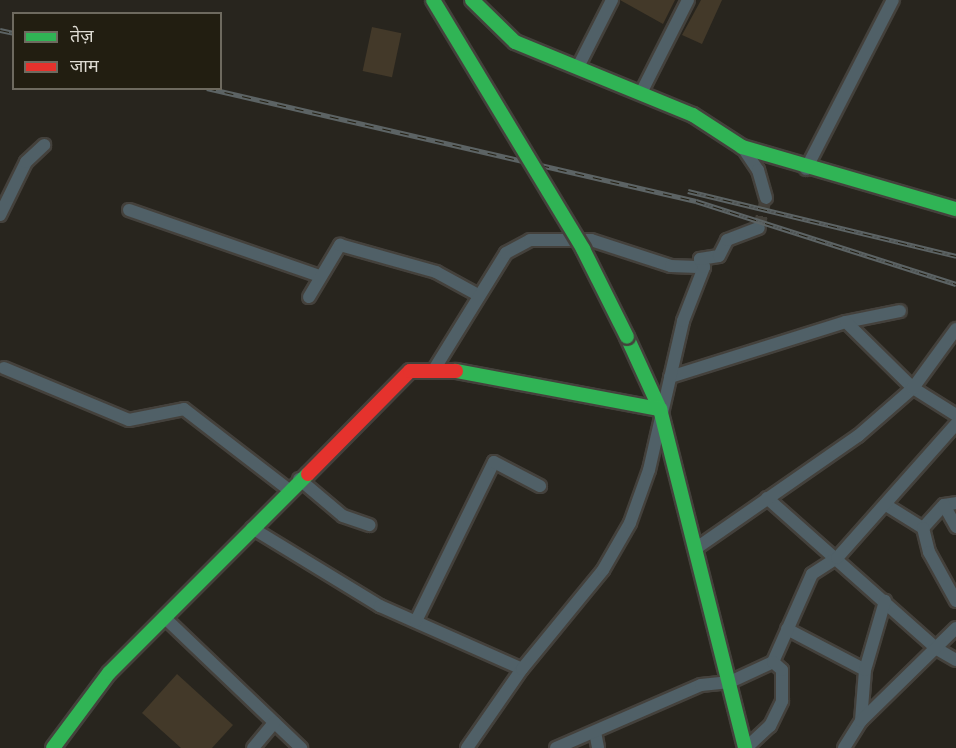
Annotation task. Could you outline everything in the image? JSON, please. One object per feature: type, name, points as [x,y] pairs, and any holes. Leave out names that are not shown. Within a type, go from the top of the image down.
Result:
[{"type":"main road","points":[[433,0],[583,249],[660,409],[698,547],[745,748]]},
{"type":"main road","points":[[472,0],[515,42],[693,115],[742,147],[806,169],[955,206]]},
{"type":"main road","points":[[53,748],[109,673],[299,479],[410,371],[435,368],[660,409]]},
{"type":"street","points":[[578,67],[612,0]]},
{"type":"street","points":[[642,93],[688,0]]},
{"type":"street","points":[[806,169],[893,0]]},
{"type":"street","points":[[0,215],[26,162],[44,145]]},
{"type":"street","points":[[742,147],[758,170],[766,198]]},
{"type":"street","points":[[129,210],[321,276]]},
{"type":"street","points":[[467,748],[522,669],[603,570],[630,523],[649,470],[660,409],[704,267],[702,256],[719,256],[726,240],[759,228]]},
{"type":"street","points":[[435,368],[506,253],[530,240],[591,240],[671,266],[704,267]]},
{"type":"street","points":[[309,297],[340,245],[436,272],[478,296]]},
{"type":"street","points":[[670,377],[846,322],[900,311]]},
{"type":"street","points":[[846,322],[913,388],[956,415]]},
{"type":"street","points":[[698,547],[858,436],[913,388],[956,329]]},
{"type":"street","points":[[4,368],[129,420],[184,409],[289,490]]},
{"type":"street","points":[[556,748],[700,685],[730,682],[773,662],[807,581],[837,558],[956,424]]},
{"type":"street","points":[[416,621],[494,462],[540,486]]},
{"type":"street","points":[[299,479],[343,516],[369,525]]},
{"type":"street","points":[[767,498],[937,649],[956,660]]},
{"type":"street","points":[[923,528],[950,504],[956,527]]},
{"type":"street","points":[[886,505],[923,528],[929,552],[956,601]]},
{"type":"street","points":[[252,528],[416,621],[522,669]]},
{"type":"street","points":[[861,721],[865,670],[885,601]]},
{"type":"street","points":[[164,617],[301,748]]},
{"type":"street","points":[[847,747],[861,721],[956,628]]},
{"type":"street","points":[[787,629],[865,670]]},
{"type":"street","points":[[745,748],[770,726],[782,701],[782,670],[773,662]]},
{"type":"street","points":[[253,748],[274,723]]},
{"type":"street","points":[[595,732],[598,748]]},
{"type":"building","points":[[620,0],[675,0],[663,24]]},
{"type":"building","points":[[701,0],[722,0],[702,44],[682,35]]},
{"type":"building","points":[[372,27],[401,33],[392,77],[363,71]]},
{"type":"building","points":[[177,674],[233,725],[212,748],[181,748],[142,713]]},
{"type":"tunnel","points":[[759,228],[766,198]]},
{"type":"railway","points":[[0,30],[12,33]]},
{"type":"railway","points":[[216,90],[696,201],[956,284]]},
{"type":"railway","points":[[688,191],[956,256]]},
{"type":"traffic: fast","points":[[433,0],[583,249],[627,337]]},
{"type":"traffic: fast","points":[[472,0],[515,42],[693,115],[742,147],[956,209]]},
{"type":"traffic: fast","points":[[627,337],[660,409],[745,748]]},
{"type":"traffic: fast","points":[[456,371],[660,409]]},
{"type":"traffic: fast","points":[[53,748],[109,673],[308,474]]},
{"type":"traffic: jam","points":[[308,474],[410,371],[456,371]]}]
